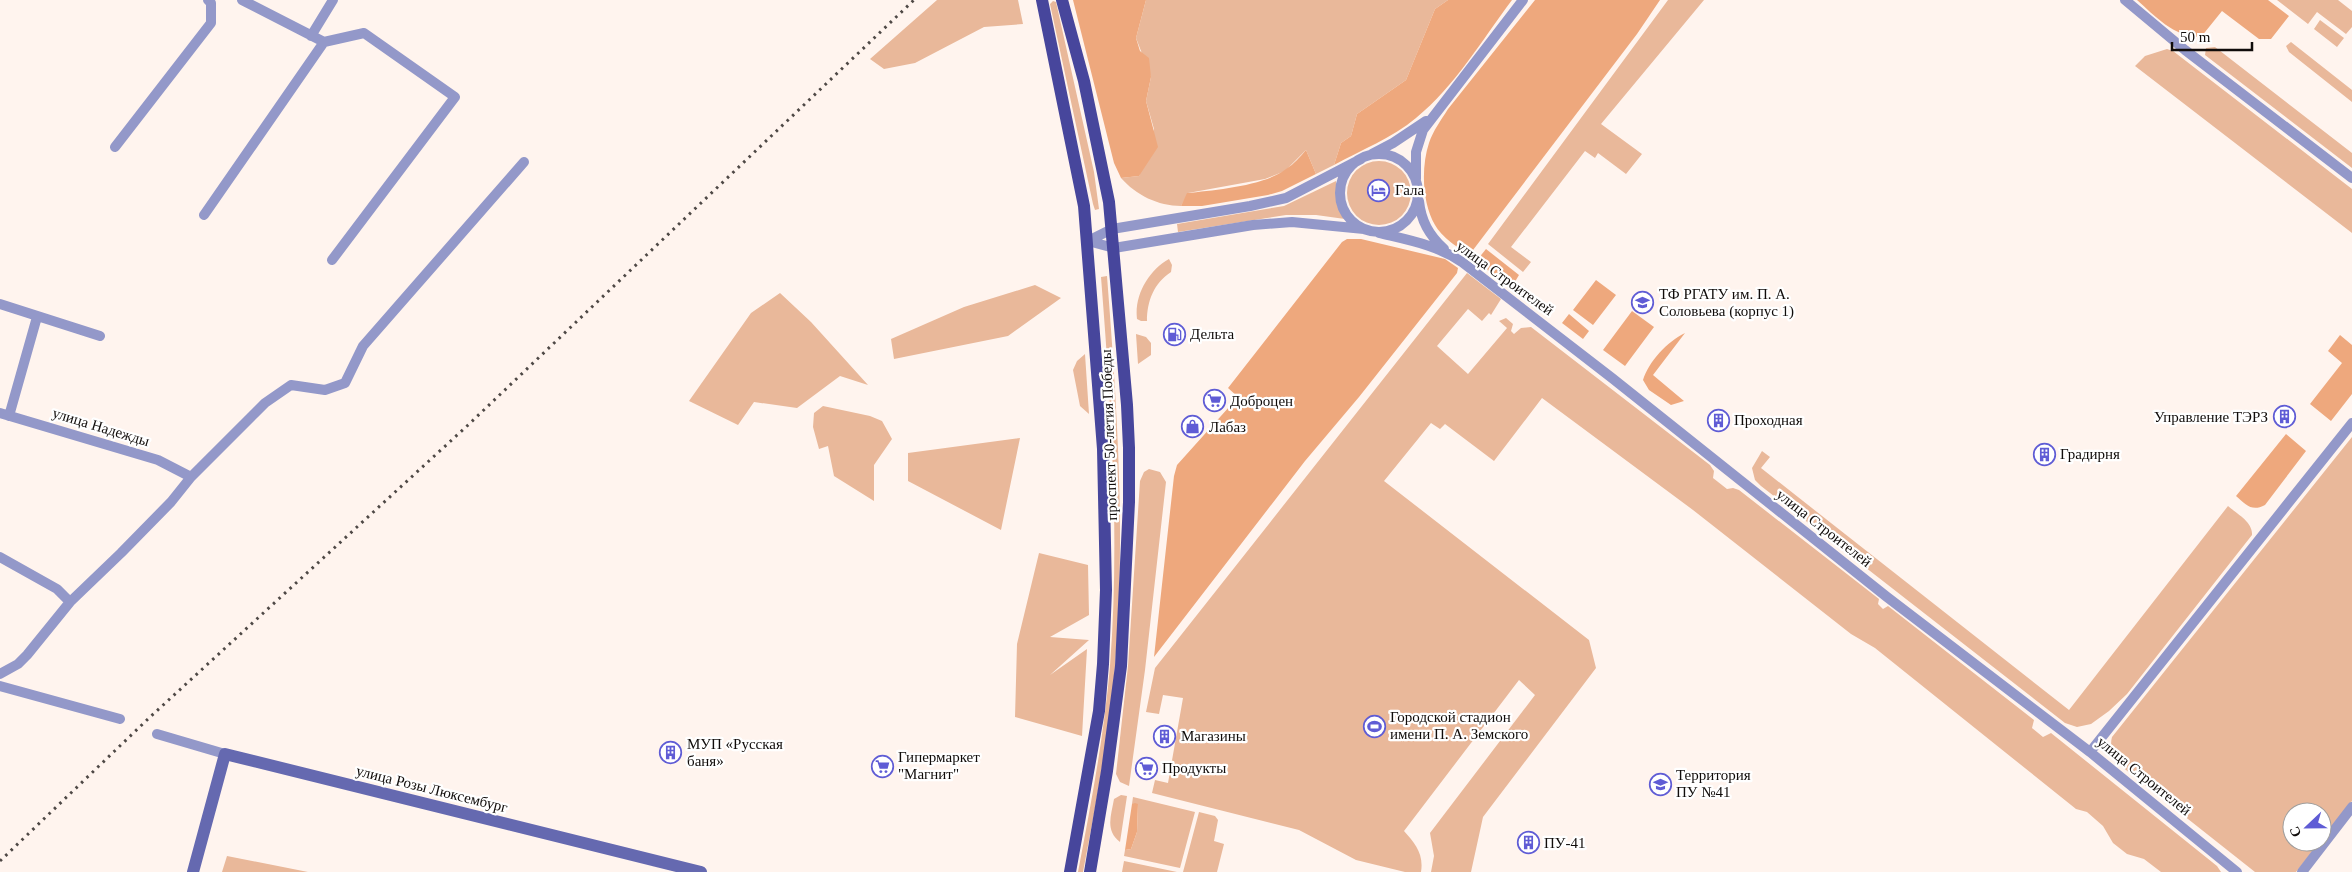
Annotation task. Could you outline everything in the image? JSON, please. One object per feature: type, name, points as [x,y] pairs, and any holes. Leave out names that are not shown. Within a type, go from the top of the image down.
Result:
[{"type":"main road","name":"проспект 50-летия Победы","points":[[1042,0],[1078,175],[1088,241],[1103,449],[1106,590],[1103,664],[1099,711],[1070,872]]},
{"type":"main road","name":"проспект 50-летия Победы","points":[[1062,0],[1090,108],[1108,194],[1127,405],[1129,502],[1121,666],[1116,713],[1090,872]]},
{"type":"street","points":[[115,148],[211,23],[211,3],[208,0]]},
{"type":"street","points":[[242,0],[324,42],[364,34],[454,97],[332,260]]},
{"type":"street","points":[[311,36],[333,0]]},
{"type":"street","points":[[1448,253],[1429,233],[1424,224],[1416,179],[1419,141],[1434,114],[1477,62],[1523,0]]},
{"type":"street","points":[[2125,0],[2186,50],[2352,178]]},
{"type":"street","points":[[204,215],[324,42]]},
{"type":"street","points":[[1088,241],[1112,229],[1250,206],[1286,198],[1406,135],[1434,114]]},
{"type":"street","points":[[1364,229],[1350,220],[1343,208],[1340,192],[1343,178],[1352,166],[1365,157],[1380,154],[1395,157],[1408,166],[1416,179]]},
{"type":"street","points":[[0,674],[18,664],[70,602],[171,502],[191,477],[265,403],[291,385],[326,390],[345,383],[363,346],[524,162]]},
{"type":"street","points":[[1088,241],[1114,248],[1273,223],[1320,223],[1379,233],[1394,230],[1407,221],[1415,209],[1419,195]]},
{"type":"street","name":"улица Строителей","points":[[1379,233],[1448,253],[1598,368],[1887,597],[2090,752],[2237,872]]},
{"type":"street","points":[[0,304],[100,336]]},
{"type":"street","points":[[5,414],[37,316]]},
{"type":"street","name":"улица Надежды","points":[[5,414],[158,460],[191,477]]},
{"type":"street","points":[[2090,752],[2352,423]]},
{"type":"street","points":[[0,557],[57,589],[70,602]]},
{"type":"street","points":[[0,686],[120,719]]},
{"type":"street","name":"улица Розы Люксембург","points":[[157,734],[225,754],[701,872]]},
{"type":"street","points":[[193,872],[225,754]]},
{"type":"street","points":[[2302,872],[2352,807]]},
{"type":"shaded area","points":[[937,0],[1018,0],[1023,24],[984,27],[915,63],[884,69],[870,59]]},
{"type":"shaded area","points":[[1073,0],[1146,0],[1136,38],[1140,51],[1149,58],[1151,77],[1146,101],[1158,147],[1139,176],[1121,178],[1114,163]]},
{"type":"shaded area","points":[[1146,0],[1448,0],[1435,9],[1406,80],[1357,114],[1351,136],[1341,143],[1334,165],[1316,174],[1306,150],[1285,171],[1265,179],[1188,193],[1181,206],[1156,202],[1133,190],[1121,178],[1139,176],[1154,129],[1146,101],[1151,77],[1136,38]]},
{"type":"shaded area","points":[[1448,0],[1512,0],[1456,77],[1416,118],[1397,132],[1334,165],[1341,143],[1351,136],[1357,114],[1406,80],[1435,9]]},
{"type":"shaded area","points":[[1535,0],[1660,0],[1637,34],[1470,254],[1455,246],[1446,238],[1435,225],[1431,216],[1427,206],[1424,185],[1426,153],[1437,126],[1448,109]]},
{"type":"shaded area","points":[[1668,0],[1704,0],[1601,124],[1642,154],[1626,174],[1598,153],[1595,158],[1585,151],[1511,247],[1531,262],[1523,272],[1488,244]]},
{"type":"shaded area","points":[[2137,0],[2268,0],[2289,16],[2271,39],[2259,39],[2222,11],[2201,37],[2183,34],[2174,30],[2158,19]]},
{"type":"shaded area","points":[[2277,0],[2338,0],[2352,11],[2352,27],[2346,34],[2317,12],[2308,24]]},
{"type":"shaded area","points":[[1053,1],[1056,2],[1094,172],[1099,209],[1095,210],[1050,4]]},
{"type":"shaded area","points":[[2320,20],[2344,38],[2337,47],[2314,29]]},
{"type":"shaded area","points":[[2291,42],[2352,90],[2352,102],[2289,52],[2286,46]]},
{"type":"shaded area","points":[[2215,47],[2352,153],[2352,168],[2205,55],[2206,48]]},
{"type":"shaded area","points":[[2167,49],[2173,51],[2352,189],[2352,233],[2135,66],[2145,56]]},
{"type":"shaded area","points":[[1306,150],[1316,174],[1282,191],[1202,206],[1181,206],[1187,193],[1239,186],[1277,175],[1292,165]]},
{"type":"shaded area","points":[[1379,161],[1397,167],[1405,175],[1411,193],[1405,211],[1397,219],[1379,225],[1361,219],[1353,211],[1347,193],[1353,175],[1361,167]]},
{"type":"shaded area","points":[[1336,181],[1337,205],[1345,219],[1316,215],[1286,215],[1178,232],[1177,224],[1284,206]]},
{"type":"shaded area","points":[[1347,239],[1361,239],[1445,259],[1458,268],[1457,273],[1359,397],[1305,461],[1154,657],[1174,476],[1177,465],[1238,397],[1228,388],[1342,242]]},
{"type":"shaded area","points":[[1486,249],[1519,275],[1513,285],[1507,286],[1479,263],[1478,259]]},
{"type":"shaded area","points":[[1169,259],[1172,265],[1171,272],[1160,281],[1153,293],[1148,306],[1147,321],[1141,321],[1137,319],[1137,310],[1144,284],[1155,270]]},
{"type":"shaded area","points":[[1467,273],[1501,299],[1491,315],[1489,313],[1482,321],[1468,309],[1437,346],[1468,374],[1507,328],[1499,321],[1506,318],[1513,324],[1511,331],[1514,334],[1521,328],[1531,327],[1710,465],[1714,471],[1713,478],[1727,489],[1739,490],[1879,599],[1878,604],[1883,609],[1888,606],[2034,720],[2032,728],[2043,737],[2051,733],[2217,866],[2221,872],[2161,872],[2144,859],[2127,854],[2113,843],[2103,826],[2087,812],[2076,809],[1875,648],[1851,634],[1693,510],[1542,398],[1494,461],[1445,424],[1440,429],[1431,423],[1384,481],[1589,640],[1596,668],[1483,817],[1471,872],[1431,872],[1434,856],[1430,833],[1535,695],[1519,680],[1404,831],[1415,844],[1420,854],[1421,872],[1405,872],[1356,860],[1299,830],[1152,793],[1155,780],[1168,783],[1183,698],[1163,695],[1159,714],[1146,712],[1155,668]]},
{"type":"shaded area","points":[[1107,276],[1119,471],[1120,568],[1118,617],[1115,666],[1102,769],[1083,872],[1078,872],[1101,744],[1110,666],[1113,617],[1113,471],[1101,277]]},
{"type":"shaded area","points":[[1596,280],[1616,295],[1593,325],[1573,310]]},
{"type":"shaded area","points":[[1035,285],[1061,298],[1008,336],[894,359],[891,339],[964,307]]},
{"type":"shaded area","points":[[780,293],[811,322],[868,385],[840,376],[797,408],[754,402],[738,425],[689,401],[751,313]]},
{"type":"shaded area","points":[[1632,311],[1654,327],[1625,366],[1603,350]]},
{"type":"shaded area","points":[[1569,314],[1589,331],[1583,339],[1562,323]]},
{"type":"shaded area","points":[[1685,333],[1653,375],[1684,401],[1671,405],[1649,390],[1643,380],[1654,359],[1672,341]]},
{"type":"shaded area","points":[[1136,334],[1146,337],[1151,343],[1151,355],[1138,364]]},
{"type":"shaded area","points":[[2340,335],[2352,345],[2352,394],[2331,421],[2310,404],[2342,363],[2328,351]]},
{"type":"shaded area","points":[[1085,354],[1089,414],[1080,406],[1073,370],[1077,361]]},
{"type":"shaded area","points":[[823,406],[870,416],[882,421],[892,439],[874,465],[874,501],[834,476],[828,446],[819,449],[813,427],[814,413]]},
{"type":"shaded area","points":[[2286,434],[2306,451],[2265,505],[2256,508],[2249,507],[2236,496]]},
{"type":"shaded area","points":[[2352,437],[2352,801],[2332,826],[2332,802],[2282,802],[2282,852],[2312,852],[2296,872],[2255,872],[2121,766],[2113,752],[2111,745],[2112,737]]},
{"type":"shaded area","points":[[1020,438],[1001,530],[908,481],[908,453]]},
{"type":"shaded area","points":[[1762,451],[1770,457],[1761,468],[2069,710],[2228,506],[2247,522],[2252,530],[2252,535],[2127,694],[2109,711],[2091,724],[2077,727],[2065,723],[1761,486],[1755,480],[1752,468]]},
{"type":"shaded area","points":[[1149,469],[1160,472],[1166,482],[1145,670],[1129,786],[1120,782],[1116,774],[1128,666],[1140,481],[1144,472]]},
{"type":"shaded area","points":[[1039,553],[1088,565],[1089,615],[1050,637],[1089,640],[1050,675],[1087,649],[1082,736],[1015,717],[1017,644]]},
{"type":"shaded area","points":[[1121,795],[1127,796],[1120,842],[1112,833],[1110,822],[1114,799]]},
{"type":"shaded area","points":[[1133,797],[1195,812],[1180,868],[1124,856],[1125,850],[1131,849],[1137,832],[1138,804],[1132,804]]},
{"type":"shaded area","points":[[1132,804],[1138,804],[1137,832],[1131,849],[1125,850]]},
{"type":"shaded area","points":[[1199,812],[1215,816],[1218,820],[1214,841],[1224,844],[1217,872],[1183,872]]},
{"type":"shaded area","points":[[227,856],[308,872],[222,872]]},
{"type":"shaded area","points":[[1124,861],[1177,872],[1122,872]]},
{"type":"railway","points":[[0,861],[149,718],[467,426],[914,0]]},
{"type":"place","name":"Гала","points":[[1379,190]]},
{"type":"place","name":"ТФ РГАТУ им. П. А. Соловьева (корпус 1)","points":[[1643,303]]},
{"type":"place","name":"Дельта","points":[[1174,334]]},
{"type":"place","name":"Доброцен","points":[[1214,401]]},
{"type":"place","name":"Управление ТЭРЗ","points":[[2284,417]]},
{"type":"place","name":"Проходная","points":[[1718,420]]},
{"type":"place","name":"Лабаз","points":[[1193,427]]},
{"type":"place","name":"Градирня","points":[[2044,454]]},
{"type":"place","name":"Городской стадион имени П. А. Земского","points":[[1374,726]]},
{"type":"place","name":"Магазины","points":[[1165,736]]},
{"type":"place","name":"МУП «Русская баня»","points":[[671,753]]},
{"type":"place","name":"Гипермаркет \"Магнит\"","points":[[882,766]]},
{"type":"place","name":"Продукты","points":[[1146,768]]},
{"type":"place","name":"Территория ПУ №41","points":[[1660,784]]},
{"type":"place","name":"ПУ-41","points":[[1528,843]]}]
